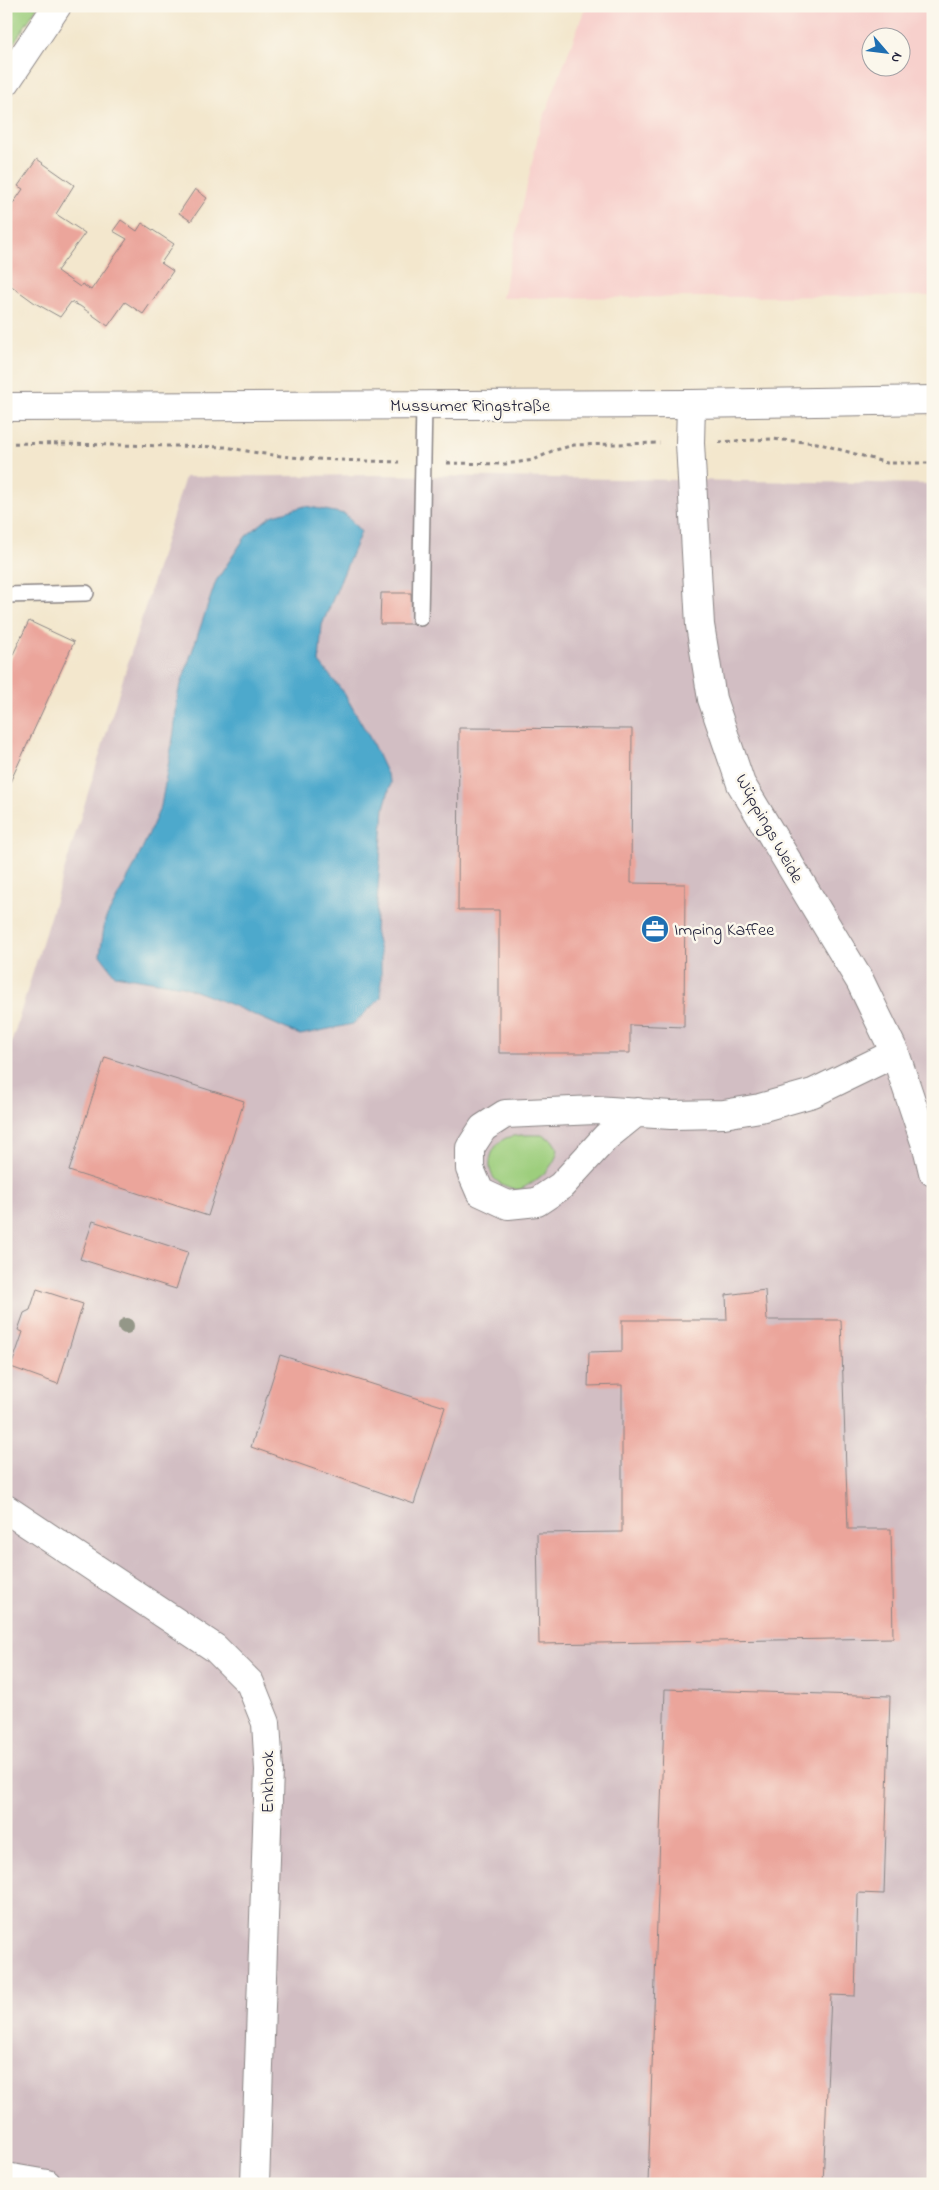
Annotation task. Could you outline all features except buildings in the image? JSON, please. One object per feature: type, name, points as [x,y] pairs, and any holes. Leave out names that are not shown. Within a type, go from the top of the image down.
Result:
[{"type":"street","points":[[6,82],[57,6]]},
{"type":"street","name":"Mussumer Ringstraße","points":[[6,407],[691,404],[933,400]]},
{"type":"street","name":"Wüppings Weide","points":[[691,404],[690,443],[700,625],[712,699],[741,784],[860,981],[894,1053],[928,1151],[933,1172]]},
{"type":"street","points":[[637,1112],[606,1137],[561,1186],[537,1202],[508,1205],[480,1192],[470,1169],[470,1148],[483,1128],[505,1114],[595,1110],[637,1112],[671,1114],[724,1114],[760,1108],[813,1092],[894,1053]]},
{"type":"street","name":"Enkhook","points":[[6,1509],[215,1648],[250,1683],[266,1723],[268,1770],[255,2184]]},
{"type":"street","points":[[6,2177],[47,2184]]},
{"type":"lane","points":[[420,618],[424,405]]},
{"type":"lane","points":[[6,594],[86,593]]},
{"type":"path","points":[[6,443],[227,448],[310,460],[506,464],[534,460],[552,451],[574,445],[634,442],[690,443],[771,439],[817,443],[887,463],[933,463]]},
{"type":"shaded area","points":[[586,6],[933,6],[933,296],[502,298],[540,127]]},
{"type":"shaded area","points":[[376,475],[933,484],[933,2184],[6,2184],[6,1060],[185,477]]},
{"type":"green space","points":[[10,6],[38,6],[6,55],[6,11]]},
{"type":"green space","points":[[542,1135],[552,1140],[558,1149],[553,1163],[544,1174],[519,1190],[504,1185],[494,1178],[490,1170],[490,1159],[497,1144],[506,1138],[514,1136]]},
{"type":"water","points":[[305,506],[345,514],[361,532],[322,625],[319,662],[344,693],[371,740],[391,783],[384,808],[375,930],[381,956],[381,998],[353,1024],[300,1035],[227,1003],[182,986],[115,975],[100,955],[105,920],[135,865],[161,806],[174,732],[178,693],[216,581],[246,536],[271,516]]},
{"type":"place","name":"Imping Kaffee","points":[[655,929]]}]
